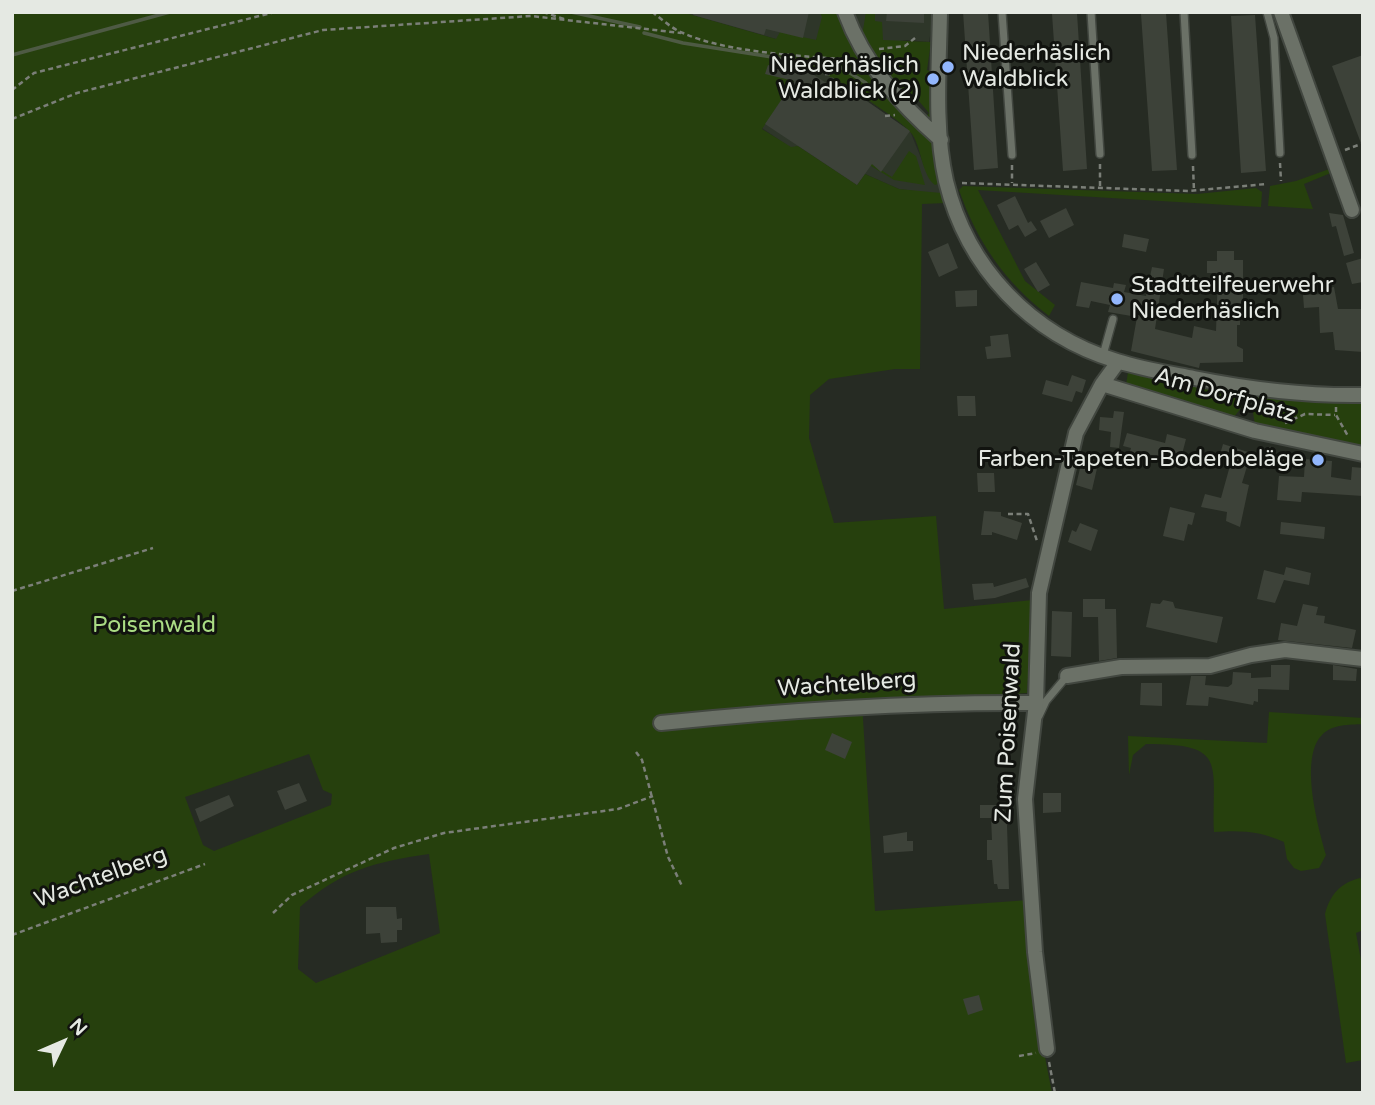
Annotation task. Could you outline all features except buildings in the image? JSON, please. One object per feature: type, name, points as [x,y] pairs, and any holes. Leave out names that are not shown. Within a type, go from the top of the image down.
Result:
[{"type":"street","points":[[845,12],[864,55],[913,115],[941,141]]},
{"type":"street","name":"Am Dorfplatz","points":[[940,12],[941,141],[947,183],[955,211],[983,266],[1015,304],[1053,332],[1118,362],[1260,390],[1363,395]]},
{"type":"street","points":[[1281,12],[1352,210]]},
{"type":"street","points":[[1102,384],[1118,362]]},
{"type":"street","name":"Am Dorfplatz","points":[[1102,384],[1255,431],[1361,454]]},
{"type":"street","name":"Zum Poisenwald","points":[[1047,1049],[1035,952],[1025,799],[1035,702],[1039,593],[1076,433],[1102,384]]},
{"type":"street","points":[[1067,676],[1121,667],[1210,666],[1251,654],[1285,650],[1363,659]]},
{"type":"street","name":"Wachtelberg","points":[[661,723],[744,714],[931,702],[1035,702]]},
{"type":"lane","points":[[1002,12],[1012,155]]},
{"type":"lane","points":[[1091,12],[1100,154]]},
{"type":"lane","points":[[1184,12],[1192,155]]},
{"type":"lane","points":[[1268,12],[1274,38],[1280,153]]},
{"type":"lane","points":[[1102,356],[1113,319]]},
{"type":"lane","points":[[1032,733],[1046,701],[1067,676]]},
{"type":"path","points":[[12,90],[34,73],[275,12]]},
{"type":"path","points":[[543,12],[574,23]]},
{"type":"path","points":[[652,12],[681,33]]},
{"type":"path","points":[[12,120],[77,93],[323,30],[531,16],[574,23],[681,33],[704,40],[789,55],[841,61],[899,47],[915,38]]},
{"type":"path","points":[[825,74],[831,75],[841,61]]},
{"type":"path","points":[[885,116],[893,117]]},
{"type":"path","points":[[1344,150],[1361,144]]},
{"type":"path","points":[[1280,153],[1281,181]]},
{"type":"path","points":[[1100,154],[1100,188]]},
{"type":"path","points":[[1012,155],[1012,184]]},
{"type":"path","points":[[1192,155],[1194,191]]},
{"type":"path","points":[[955,183],[1194,191],[1266,184]]},
{"type":"path","points":[[1335,394],[1336,415],[1361,454]]},
{"type":"path","points":[[1285,423],[1305,414],[1336,415]]},
{"type":"path","points":[[1008,514],[1028,514],[1041,554],[1045,558]]},
{"type":"path","points":[[12,592],[153,548]]},
{"type":"path","points":[[636,752],[642,760],[668,857],[681,886]]},
{"type":"path","points":[[273,913],[292,895],[394,848],[444,833],[618,809],[653,796]]},
{"type":"path","name":"Wachtelberg","points":[[12,935],[205,864]]},
{"type":"path","points":[[1047,1049],[1055,1093]]},
{"type":"shaded area","points":[[682,12],[831,12],[816,40],[776,39]]},
{"type":"shaded area","points":[[840,12],[934,12],[929,42],[907,40],[866,46]]},
{"type":"shaded area","points":[[805,66],[832,77],[910,131],[928,175],[940,183],[944,195],[899,189],[865,174],[857,185],[799,146],[791,148],[762,128]]},
{"type":"green space","name":"Poisenwald","points":[[12,12],[682,12],[776,39],[780,32],[816,40],[822,17],[820,12],[840,12],[933,143],[940,183],[935,185],[927,175],[915,139],[905,127],[814,67],[805,66],[762,129],[791,147],[798,146],[857,185],[865,174],[899,189],[941,193],[946,203],[922,204],[920,369],[895,369],[829,379],[810,395],[809,438],[834,523],[936,516],[944,609],[1033,600],[1027,693],[862,703],[875,911],[1029,900],[1043,1047],[1052,1093],[12,1093]],"holes":[[[309,754],[323,790],[332,794],[331,805],[214,851],[203,845],[185,797]],[[429,854],[440,933],[316,983],[298,969],[300,907],[315,894],[345,876],[392,860]]]},
{"type":"green space","points":[[866,12],[875,12],[875,21],[882,22],[883,40],[931,42],[927,70],[930,71],[932,121],[924,119],[929,113],[913,94],[907,99],[871,58],[862,36]]},
{"type":"green space","points":[[909,151],[916,156],[925,185],[894,180],[866,163],[864,159],[892,177]]},
{"type":"green space","points":[[1332,168],[1338,170],[1304,184],[1313,209],[1268,206],[1270,186],[1296,181]]},
{"type":"green space","points":[[963,186],[1197,194],[1256,188],[1262,192],[1261,207],[978,190],[1025,281],[1055,305],[1049,316],[1019,289],[994,260],[966,209],[959,190]]},
{"type":"green space","points":[[1128,372],[1226,392],[1242,400],[1242,407],[1233,418],[1126,385]]},
{"type":"green space","points":[[1257,397],[1363,399],[1363,447],[1255,425],[1252,406]]},
{"type":"green space","points":[[1269,712],[1363,718],[1363,724],[1341,726],[1326,731],[1315,746],[1312,760],[1312,793],[1326,855],[1319,868],[1301,871],[1294,868],[1287,859],[1284,842],[1275,838],[1250,832],[1214,832],[1213,773],[1210,762],[1203,753],[1172,745],[1146,744],[1133,755],[1129,775],[1128,736],[1267,743]]},
{"type":"green space","points":[[1360,878],[1363,880],[1363,930],[1356,933],[1363,971],[1363,1060],[1346,1063],[1325,914],[1337,891]]},
{"type":"waterway","points":[[12,55],[170,12]]},
{"type":"waterway","points":[[571,12],[640,27]]},
{"type":"waterway","points":[[644,33],[683,43],[842,68],[866,83]]},
{"type":"place","name":"Niederhäslich Waldblick","points":[[948,67]]},
{"type":"place","name":"Niederhäslich Waldblick (2)","points":[[933,79]]},
{"type":"place","name":"Stadtteilfeuerwehr Niederhäslich","points":[[1117,299]]},
{"type":"place","name":"Farben-Tapeten-Bodenbeläge","points":[[1318,460]]}]
